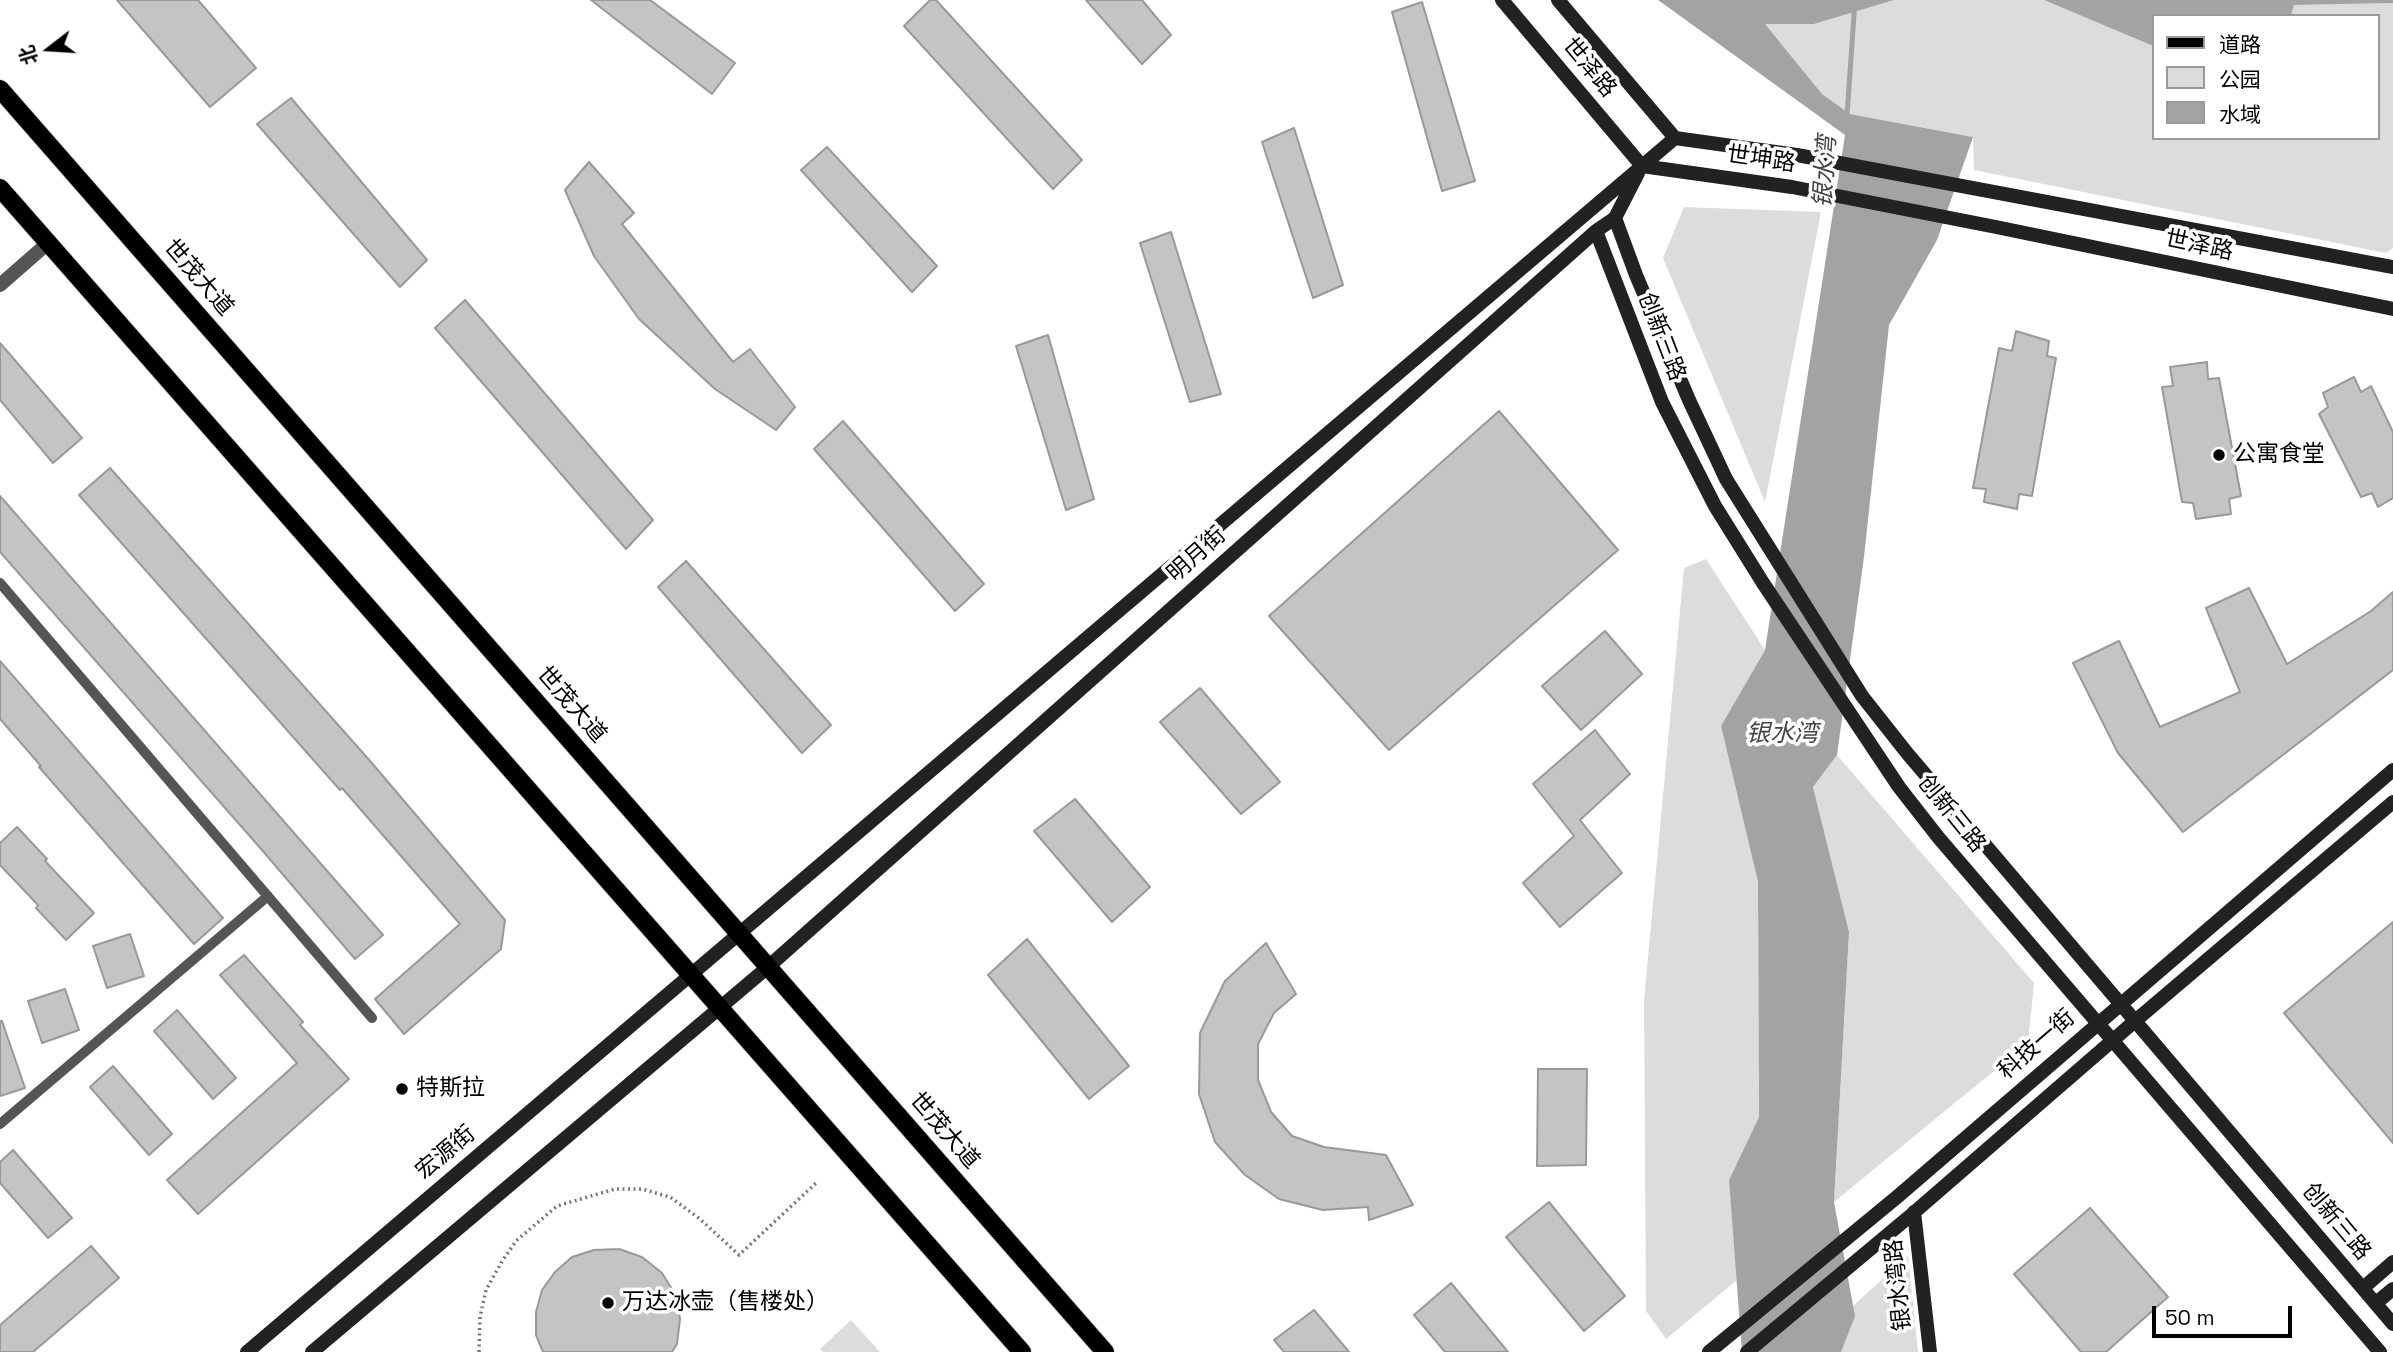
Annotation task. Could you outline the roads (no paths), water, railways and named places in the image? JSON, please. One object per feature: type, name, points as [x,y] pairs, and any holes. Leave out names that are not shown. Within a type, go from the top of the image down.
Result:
[{"type":"main road","name":"世泽路","points":[[1502,0],[1642,166]]},
{"type":"main road","name":"世泽路","points":[[1558,0],[1675,138]]},
{"type":"main road","name":"世茂大道","points":[[0,89],[1105,1352]]},
{"type":"main road","name":"明月街","points":[[739,934],[1675,138]]},
{"type":"main road","name":"世坤路","points":[[1675,138],[1797,155],[2002,194]]},
{"type":"main road","name":"明月街","points":[[768,967],[1596,231],[1615,218],[1642,166]]},
{"type":"main road","name":"世坤路","points":[[1642,166],[1792,187],[1996,227]]},
{"type":"main road","points":[[0,188],[1022,1352]]},
{"type":"main road","name":"世泽路","points":[[2002,194],[2393,267]]},
{"type":"main road","name":"创新三路","points":[[1615,218],[1689,400],[1726,479],[1862,696],[1906,753],[2393,1324]]},
{"type":"main road","name":"世泽路","points":[[1996,227],[2393,309]]},
{"type":"main road","name":"创新三路","points":[[1596,231],[1662,402],[1715,506],[1899,787],[1938,837],[2380,1352]]},
{"type":"main road","name":"科技一街","points":[[1709,1352],[1896,1197],[2393,769]]},
{"type":"main road","name":"科技一街","points":[[1747,1352],[2393,802]]},
{"type":"main road","name":"宏源街","points":[[247,1352],[739,934]]},
{"type":"main road","points":[[312,1352],[768,967]]},
{"type":"main road","name":"银水湾路","points":[[1912,1214],[1930,1352]]},
{"type":"main road","points":[[2363,1288],[2393,1262]]},
{"type":"main road","points":[[2376,1303],[2393,1289]]},
{"type":"street","points":[[0,285],[48,243]]},
{"type":"lane","points":[[0,583],[372,1018]]},
{"type":"lane","points":[[0,1124],[268,896]]},
{"type":"water","name":"银水湾","points":[[1658,0],[1894,0],[1814,24],[1765,24],[1822,94],[1850,114],[1973,137],[1937,240],[1889,325],[1864,557],[1837,755],[1813,787],[1849,932],[1834,1202],[1855,1316],[1841,1352],[1742,1352],[1729,1180],[1759,1117],[1758,882],[1721,726],[1765,650],[1845,135]]},
{"type":"water","points":[[2044,0],[2393,0],[2393,3],[2294,5],[2292,14],[2152,14],[2152,46]]},
{"type":"waterway","name":"银水湾","points":[[1847,116],[1855,0]]},
{"type":"place","name":"公寓食堂","points":[[2219,455]]},
{"type":"place","name":"特斯拉","points":[[402,1089]]},
{"type":"place","name":"万达冰壶（售楼处）","points":[[608,1303]]}]
